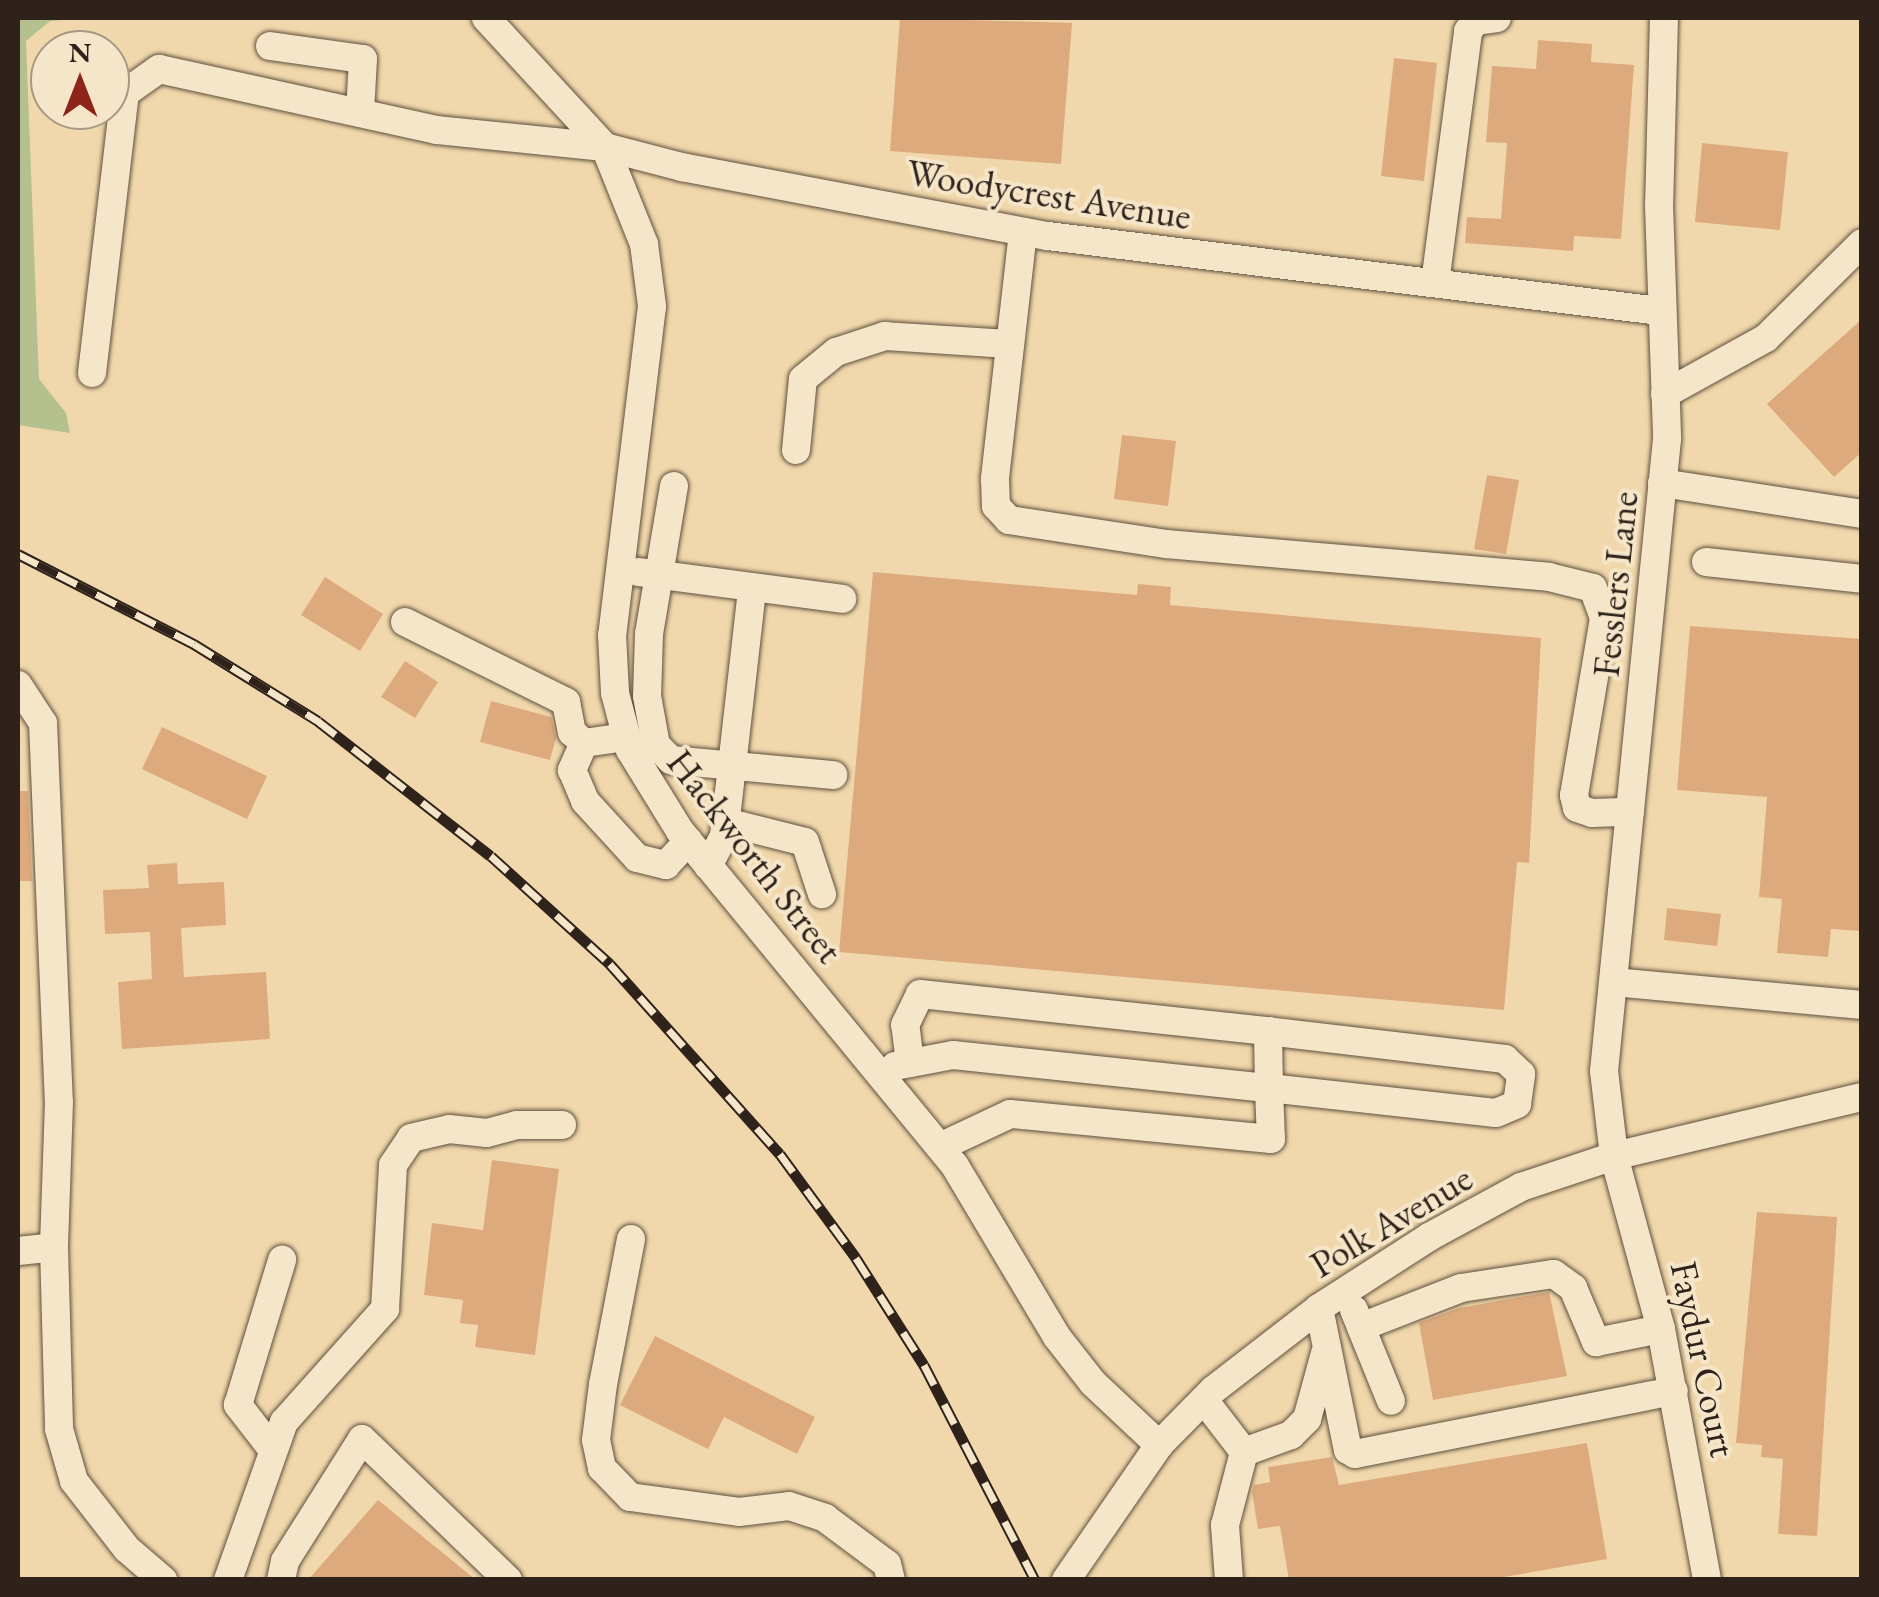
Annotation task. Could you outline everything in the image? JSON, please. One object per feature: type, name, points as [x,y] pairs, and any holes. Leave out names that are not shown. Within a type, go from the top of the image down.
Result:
[{"type":"street","points":[[486,18],[606,147]]},
{"type":"street","points":[[1434,283],[1468,32],[1476,21],[1498,18]]},
{"type":"street","name":"Fesslers Lane","points":[[1614,1156],[1604,1071],[1662,483],[1664,18]]},
{"type":"street","points":[[270,46],[362,60],[360,112]]},
{"type":"street","name":"Woodycrest Avenue","points":[[92,373],[125,93],[159,69],[438,130],[606,147],[1022,232],[1660,311]]},
{"type":"street","name":"Hackworth Street","points":[[606,147],[644,244],[652,306],[612,664],[625,737],[642,776],[688,841],[940,1147],[1057,1337],[1093,1383],[1159,1445]]},
{"type":"street","points":[[1022,232],[995,479],[996,506],[1008,520],[1166,544],[1550,577],[1594,588],[1604,618],[1574,795],[1577,808],[1592,813],[1630,812]]},
{"type":"street","points":[[1664,394],[1766,338],[1862,242]]},
{"type":"street","points":[[796,450],[803,379],[836,352],[885,336],[1010,344]]},
{"type":"street","points":[[1662,483],[1752,492],[1862,514]]},
{"type":"street","points":[[674,486],[656,577],[647,696],[656,745],[671,760],[833,775]]},
{"type":"street","points":[[1706,562],[1862,579]]},
{"type":"street","points":[[622,568],[656,577],[842,599]]},
{"type":"street","points":[[708,866],[726,822],[752,588]]},
{"type":"street","points":[[405,622],[566,702],[572,732],[584,743]]},
{"type":"street","points":[[18,685],[43,723],[58,1102],[54,1247],[65,1456],[74,1482],[127,1549],[164,1580]]},
{"type":"street","points":[[584,743],[625,737]]},
{"type":"street","points":[[584,743],[572,770],[585,802],[637,858],[666,865],[688,841]]},
{"type":"street","points":[[726,822],[805,842],[822,894]]},
{"type":"street","points":[[1614,982],[1862,1005]]},
{"type":"street","points":[[876,1069],[910,1063],[953,1055],[1496,1113],[1517,1104],[1521,1074],[1504,1059],[920,994],[905,1025],[910,1063]]},
{"type":"street","points":[[940,1147],[1010,1114],[1271,1140],[1268,1031]]},
{"type":"street","name":"Polk Avenue","points":[[1066,1580],[1159,1445],[1204,1400],[1346,1291],[1521,1188],[1614,1156],[1862,1097]]},
{"type":"street","points":[[228,1580],[272,1450],[313,1383],[371,1330],[385,1309],[393,1165],[411,1138],[450,1129],[488,1133],[516,1125],[562,1125]]},
{"type":"street","name":"Faydur Court","points":[[1614,1156],[1661,1328],[1708,1580]]},
{"type":"street","points":[[631,1239],[596,1440],[602,1468],[630,1497],[739,1512],[788,1506],[824,1518],[888,1564],[891,1580]]},
{"type":"street","points":[[18,1251],[54,1247]]},
{"type":"street","points":[[272,1450],[238,1404],[282,1260]]},
{"type":"street","points":[[1361,1326],[1461,1288],[1554,1274],[1574,1288],[1596,1342],[1661,1328]]},
{"type":"street","points":[[1346,1291],[1391,1401]]},
{"type":"street","points":[[1319,1308],[1348,1450],[1354,1454],[1674,1390]]},
{"type":"street","points":[[1244,1452],[1291,1435],[1306,1420],[1327,1346]]},
{"type":"street","points":[[1204,1400],[1244,1452]]},
{"type":"street","points":[[281,1580],[285,1561],[362,1439],[508,1580]]},
{"type":"street","points":[[1229,1580],[1225,1525],[1244,1452]]},
{"type":"green space","points":[[18,18],[87,18],[50,21],[39,30],[30,30],[26,41],[39,379],[66,413],[70,433],[18,425]]},
{"type":"building","points":[[900,18],[1072,23],[1061,164],[890,151]]},
{"type":"building","points":[[1538,40],[1592,44],[1591,62],[1634,65],[1621,239],[1574,236],[1573,251],[1465,243],[1467,217],[1501,219],[1507,143],[1486,142],[1492,66],[1536,69]]},
{"type":"building","points":[[1394,58],[1437,63],[1424,181],[1381,176]]},
{"type":"building","points":[[1702,143],[1788,152],[1780,230],[1695,222]]},
{"type":"building","points":[[1862,319],[1862,452],[1834,477],[1767,404]]},
{"type":"building","points":[[1122,435],[1176,441],[1168,506],[1114,499]]},
{"type":"building","points":[[1487,475],[1519,480],[1506,554],[1474,549]]},
{"type":"building","points":[[873,572],[1137,595],[1138,584],[1171,587],[1170,605],[1541,638],[1529,863],[1517,862],[1504,1010],[839,952]]},
{"type":"building","points":[[325,577],[383,614],[360,651],[301,615]]},
{"type":"building","points":[[1690,626],[1862,639],[1862,931],[1831,929],[1828,957],[1777,953],[1782,899],[1759,897],[1767,797],[1677,790]]},
{"type":"building","points":[[405,661],[438,682],[415,718],[381,697]]},
{"type":"building","points":[[491,701],[551,717],[556,738],[550,760],[480,742]]},
{"type":"building","points":[[162,727],[267,776],[247,819],[142,769]]},
{"type":"building","points":[[18,791],[28,791],[32,881],[18,881]]},
{"type":"building","points":[[177,863],[178,884],[224,882],[226,925],[181,928],[184,977],[266,972],[270,1039],[122,1049],[118,982],[152,979],[150,932],[105,934],[103,890],[149,888],[147,865]]},
{"type":"building","points":[[1667,908],[1721,914],[1717,946],[1664,940]]},
{"type":"building","points":[[492,1160],[559,1169],[535,1355],[475,1347],[478,1325],[460,1323],[463,1300],[424,1295],[432,1223],[483,1230]]},
{"type":"building","points":[[1757,1212],[1837,1217],[1817,1536],[1778,1534],[1783,1459],[1761,1457],[1762,1445],[1736,1443]]},
{"type":"building","points":[[1549,1292],[1567,1376],[1433,1400],[1419,1323],[1459,1308]]},
{"type":"building","points":[[655,1336],[815,1417],[797,1454],[724,1417],[708,1449],[620,1405]]},
{"type":"building","points":[[1587,1443],[1607,1559],[1487,1580],[1289,1580],[1280,1526],[1258,1529],[1252,1492],[1254,1485],[1270,1482],[1268,1467],[1332,1457],[1339,1485]]},
{"type":"building","points":[[378,1500],[476,1580],[308,1580]]},
{"type":"railway","points":[[18,554],[194,644],[318,721],[491,856],[610,964],[780,1154],[856,1258],[924,1365],[1035,1580]]}]
